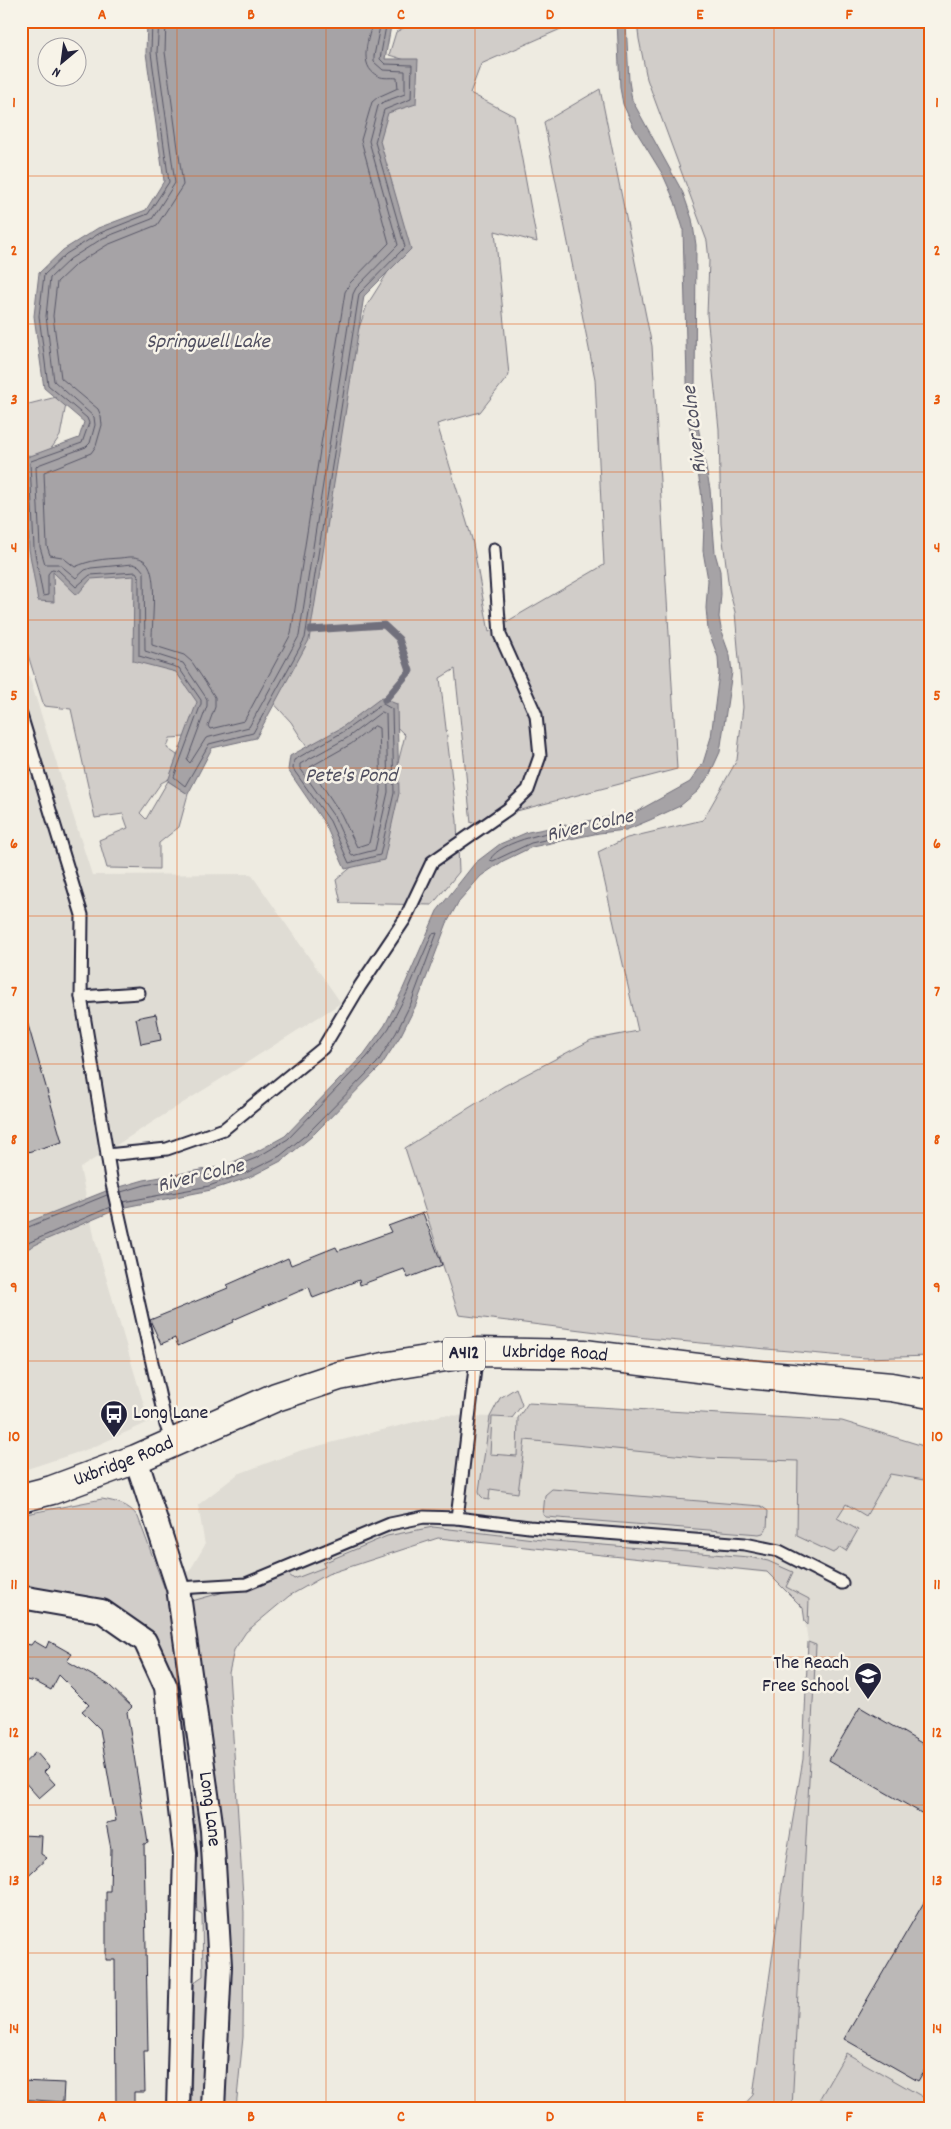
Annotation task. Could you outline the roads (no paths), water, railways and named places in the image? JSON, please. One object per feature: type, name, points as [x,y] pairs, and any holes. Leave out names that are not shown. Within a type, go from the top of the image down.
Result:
[{"type":"main road","name":"Uxbridge Road","points":[[21,1498],[52,1490],[136,1459],[276,1397],[339,1376],[477,1352],[584,1354],[747,1374],[891,1387],[930,1394]]},
{"type":"street","name":"Long Lane","points":[[136,1459],[178,1588],[212,1830],[220,1966],[213,2108]]},
{"type":"street","name":"Long Lane","points":[[21,1597],[102,1612],[145,1641],[166,1687],[185,1854],[178,2108]]},
{"type":"lane","points":[[108,1155],[167,1149],[224,1129],[323,1048],[360,986],[405,919],[432,862],[508,809],[528,790],[540,756],[536,715],[500,635],[494,549]]},
{"type":"lane","points":[[21,715],[23,729],[82,915],[81,997],[112,1184],[166,1425],[173,1444]]},
{"type":"lane","points":[[81,997],[139,993]]},
{"type":"lane","points":[[457,1518],[477,1352]]},
{"type":"lane","points":[[178,1588],[246,1584],[390,1524],[424,1517],[457,1518],[529,1527],[745,1544],[779,1551],[842,1583]]},
{"type":"water","name":"Springwell Lake","points":[[147,21],[419,21],[391,26],[385,59],[418,59],[416,104],[388,113],[380,141],[411,249],[364,296],[309,640],[256,738],[212,748],[188,794],[168,781],[197,702],[176,672],[133,661],[134,576],[91,579],[77,595],[53,572],[54,602],[38,601],[29,549],[25,458],[79,438],[84,422],[44,388],[34,316],[39,273],[63,250],[98,228],[146,210],[164,181],[146,53]]},
{"type":"water","name":"River Colne","points":[[617,21],[626,21],[629,81],[632,100],[683,193],[692,219],[696,245],[695,392],[697,421],[710,489],[715,553],[720,571],[719,617],[722,634],[730,656],[732,672],[720,752],[710,774],[698,791],[680,806],[650,820],[626,830],[599,833],[532,847],[503,861],[481,876],[459,901],[447,923],[416,1005],[401,1035],[381,1066],[311,1137],[283,1160],[250,1177],[211,1190],[120,1208],[21,1252],[21,1225],[106,1191],[144,1180],[224,1166],[254,1153],[285,1136],[364,1054],[385,1025],[437,911],[475,863],[500,844],[528,832],[636,812],[690,782],[703,763],[711,737],[719,673],[718,657],[708,630],[706,608],[708,580],[703,551],[704,524],[701,490],[688,418],[683,228],[675,202],[663,175],[633,126],[623,104],[620,88]]},
{"type":"water","name":"Pete's Pond","points":[[381,698],[397,704],[399,793],[384,860],[345,869],[325,824],[288,770],[290,756],[341,728]]},
{"type":"waterway","points":[[311,630],[384,625],[399,639],[410,671],[385,700]]},
{"type":"place","name":"Long Lane","points":[[114,1438]]},
{"type":"place","name":"The Reach Free School","points":[[868,1700]]}]
